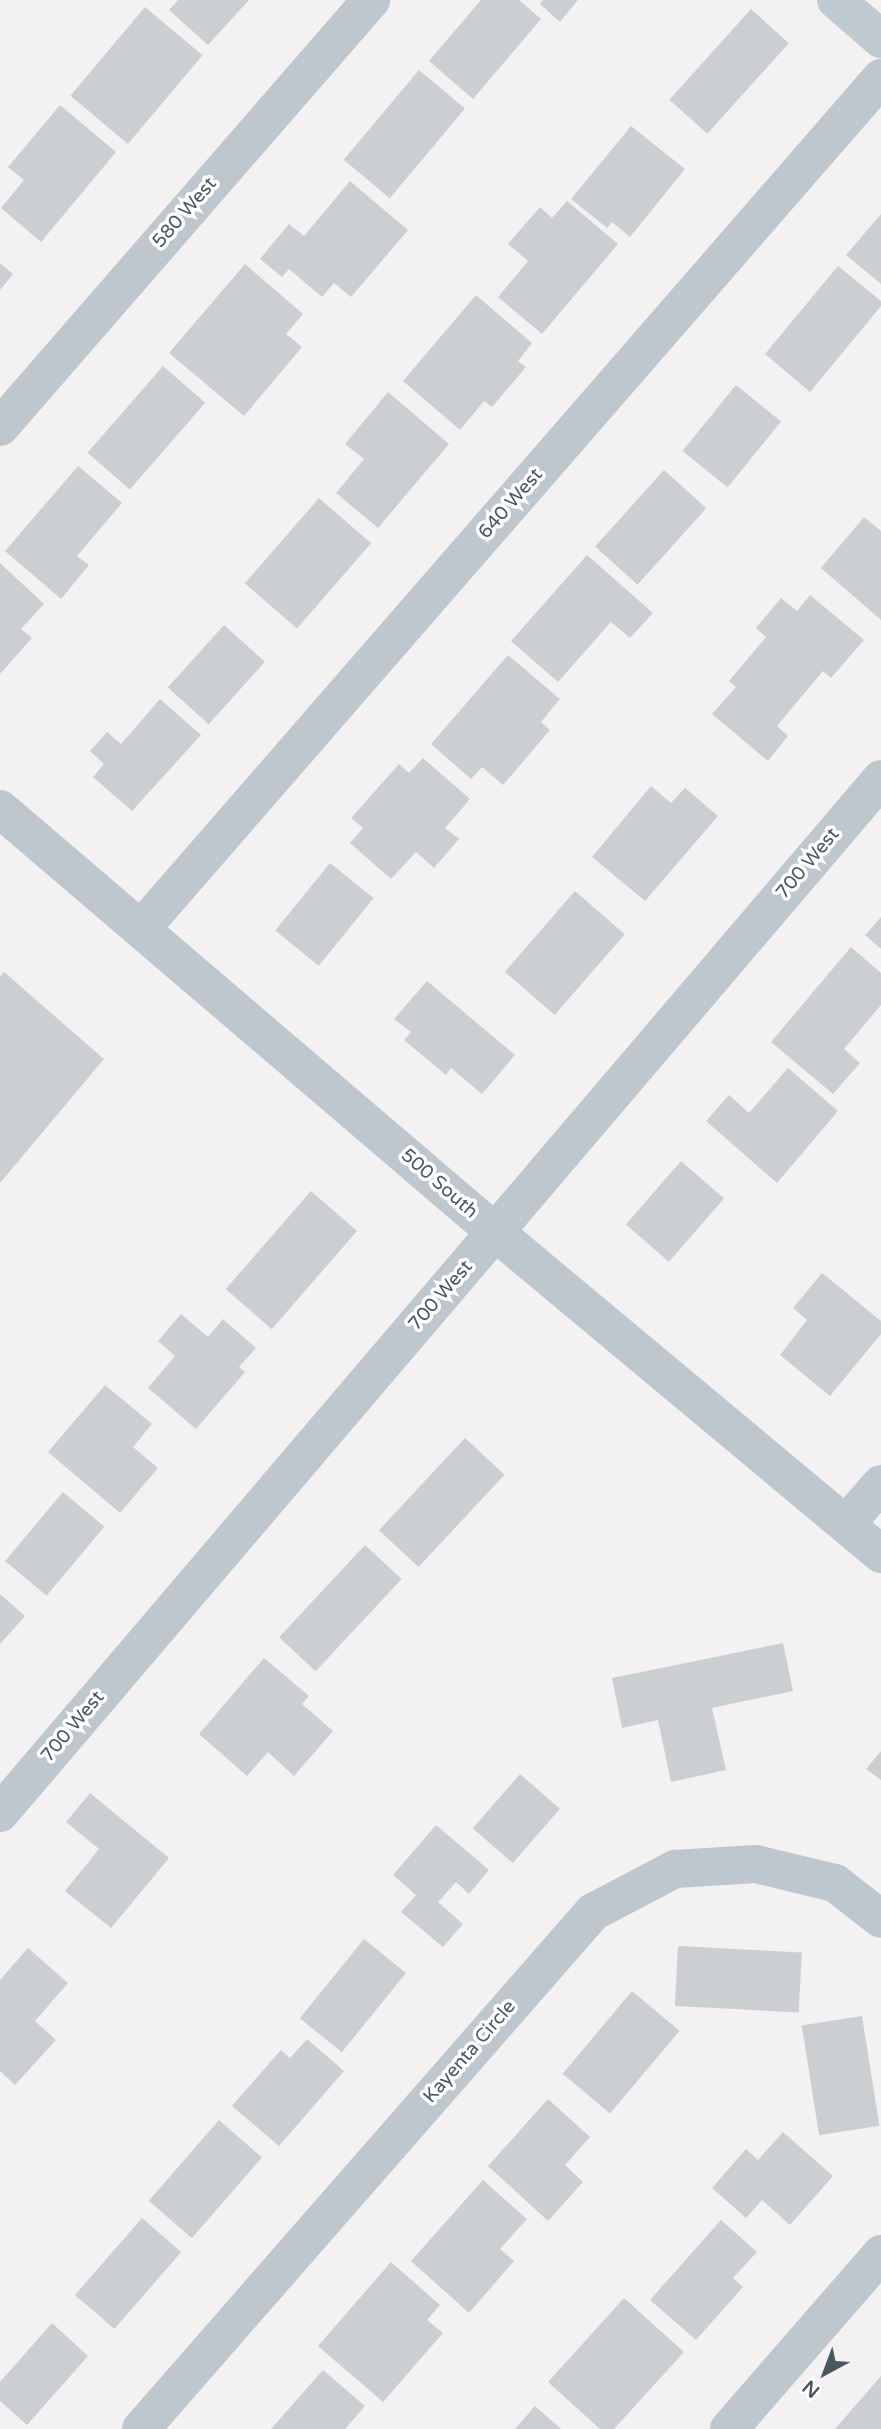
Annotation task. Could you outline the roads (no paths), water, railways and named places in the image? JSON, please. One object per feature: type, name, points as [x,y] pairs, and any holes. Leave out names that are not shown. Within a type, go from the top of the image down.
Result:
[{"type":"main road","points":[[836,0],[881,39]]},
{"type":"street","name":"580 West","points":[[0,427],[371,0]]},
{"type":"street","name":"640 West","points":[[141,929],[881,78]]},
{"type":"street","name":"700 West","points":[[0,1812],[881,779]]},
{"type":"street","name":"500 South","points":[[0,809],[495,1232],[881,1554]]},
{"type":"street","points":[[846,1524],[881,1484]]},
{"type":"street","name":"Kayenta Circle","points":[[141,2429],[593,1912],[674,1869],[756,1864],[835,1883],[881,1919]]},
{"type":"street","points":[[729,2429],[881,2254]]}]
